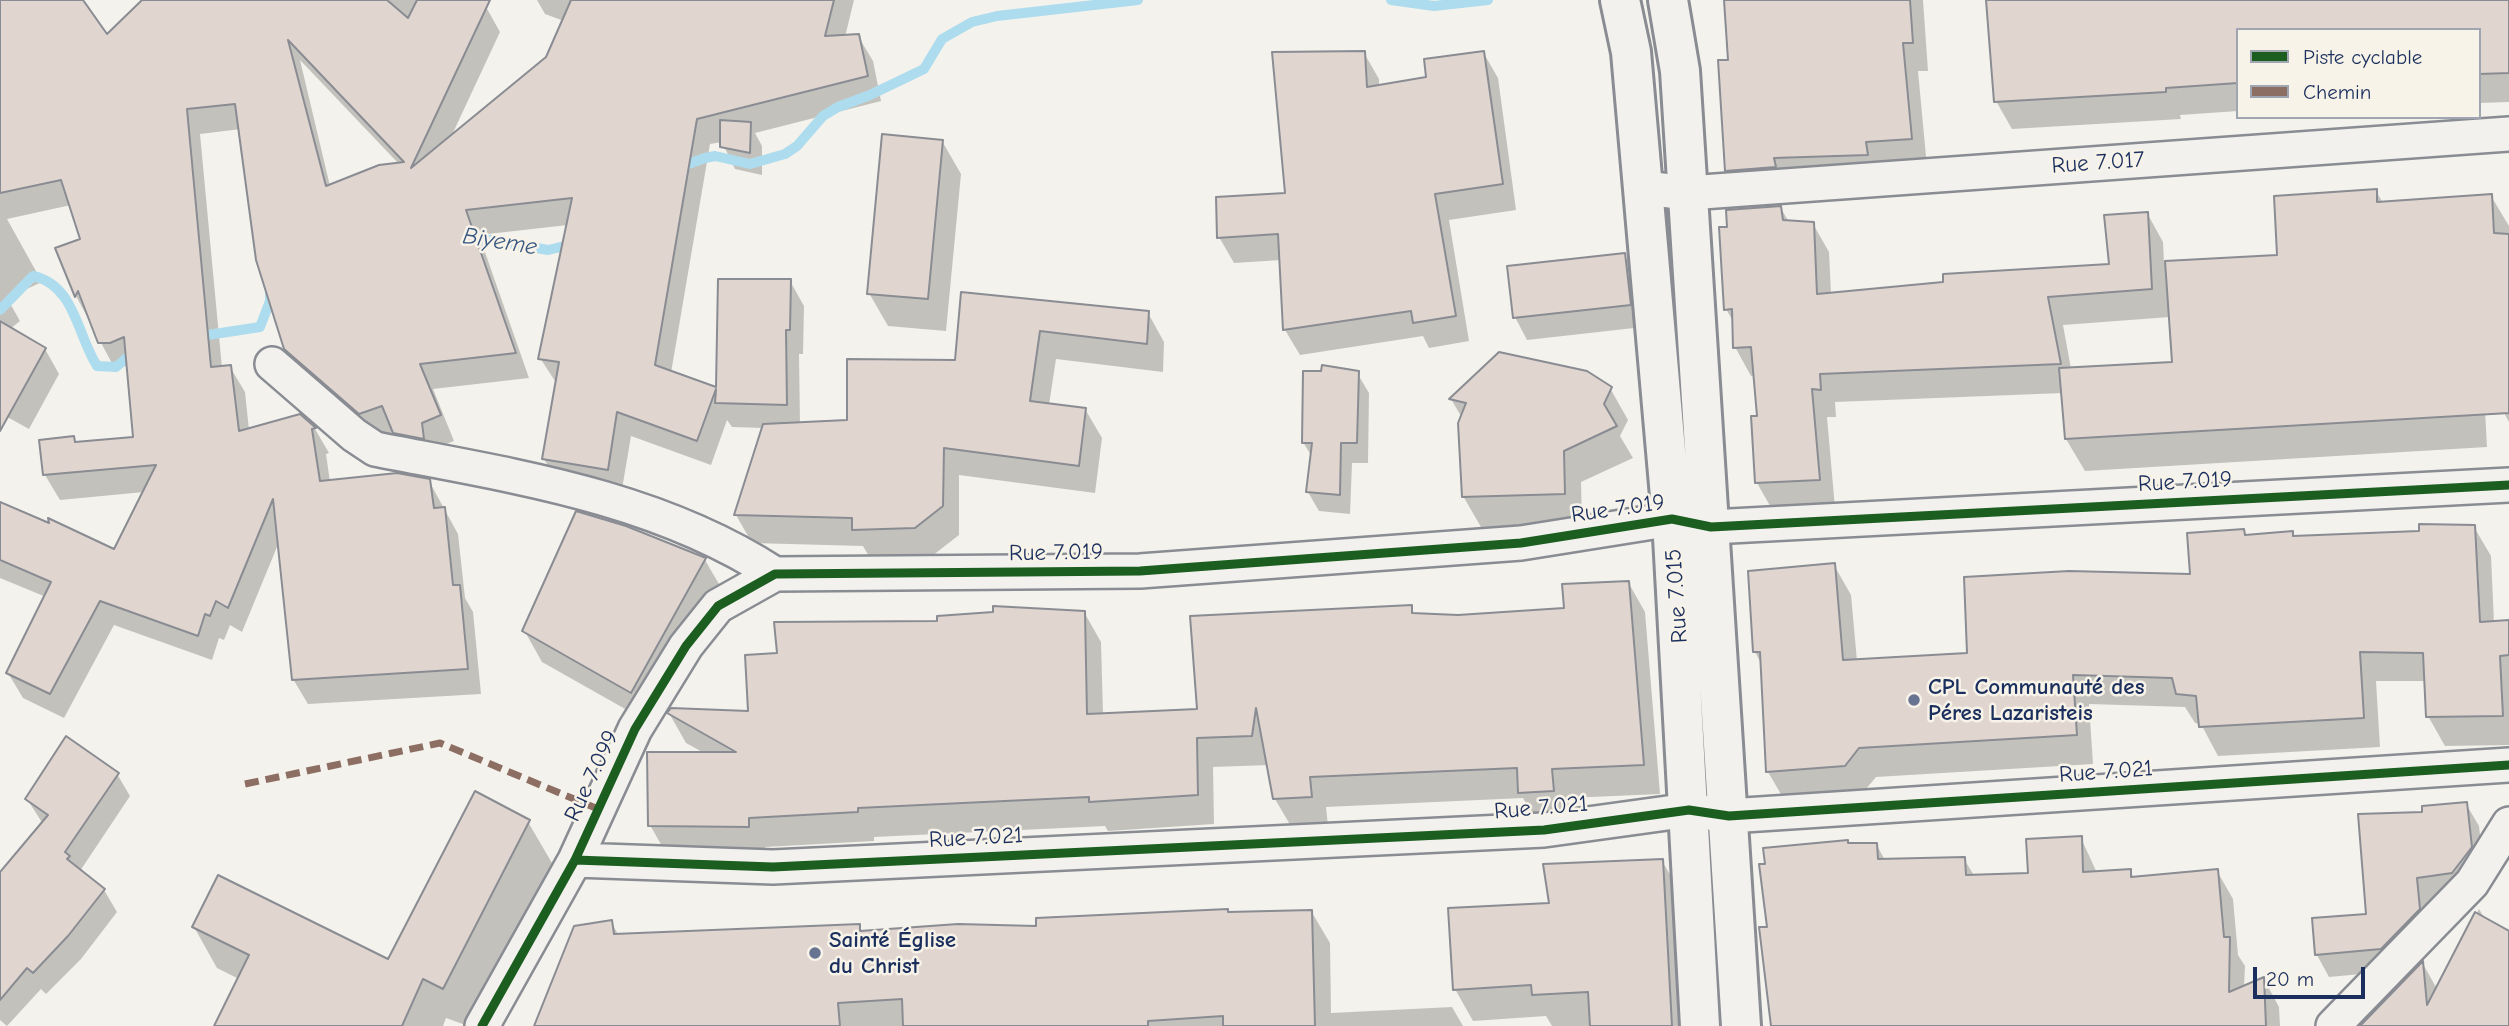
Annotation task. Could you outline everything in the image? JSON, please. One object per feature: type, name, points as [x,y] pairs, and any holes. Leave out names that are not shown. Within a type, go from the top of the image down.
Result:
[{"type":"main road","name":"Rue 7.015","points":[[1620,0],[1631,52],[1672,519],[1700,1026]]},
{"type":"main road","name":"Rue 7.015","points":[[1668,0],[1680,71],[1741,1026]]},
{"type":"street","name":"Rue 7.017","points":[[1644,188],[1688,193],[2509,134]]},
{"type":"street","points":[[272,364],[354,435],[376,449],[568,488],[616,502],[676,522],[738,550],[775,574]]},
{"type":"street","name":"Rue 7.019","points":[[775,574],[1140,571],[1521,543],[1672,519],[1711,527],[2509,485]]},
{"type":"street","name":"Rue 7.099","points":[[482,1026],[575,860],[635,729],[686,646],[718,606],[775,574]]},
{"type":"street","name":"Rue 7.021","points":[[575,860],[801,865],[1544,830],[1689,810],[1729,816],[2509,765]]},
{"type":"street","points":[[2333,1026],[2472,883],[2509,824]]},
{"type":"building","points":[[0,0],[83,0],[107,34],[142,0],[387,0],[408,18],[417,0],[490,0],[411,168],[546,57],[571,0],[834,0],[825,36],[859,34],[868,76],[697,119],[655,365],[716,387],[718,279],[791,279],[790,330],[786,330],[787,405],[715,403],[716,389],[697,441],[617,412],[608,470],[542,459],[559,362],[538,359],[572,198],[466,210],[516,353],[420,364],[441,415],[422,423],[424,439],[393,433],[382,406],[359,414],[284,349],[256,260],[235,104],[187,109],[211,367],[231,365],[239,431],[300,414],[316,428],[312,429],[320,481],[397,473],[430,479],[434,508],[445,507],[453,585],[460,585],[468,669],[292,680],[273,499],[228,608],[216,601],[210,616],[205,614],[198,636],[100,601],[50,694],[6,673],[51,582],[0,560],[0,502],[49,523],[48,518],[114,549],[156,465],[43,475],[39,440],[74,436],[75,442],[133,437],[124,337],[110,343],[98,343],[78,291],[75,297],[55,248],[80,239],[61,180],[0,193]],"holes":[[[288,40],[404,162],[379,165],[326,186]]]},
{"type":"building","points":[[1724,0],[1910,0],[1913,43],[1903,43],[1912,139],[1866,142],[1868,155],[1774,158],[1776,167],[1725,171],[1718,60],[1728,60]]},
{"type":"building","points":[[1986,0],[2509,0],[2509,73],[2481,74],[2481,28],[2236,28],[2236,83],[2166,88],[2166,92],[1994,102]]},
{"type":"building","points":[[1365,51],[1367,87],[1426,77],[1424,59],[1484,51],[1503,184],[1435,194],[1456,316],[1413,323],[1411,311],[1283,330],[1278,234],[1217,238],[1216,197],[1285,193],[1272,52]]},
{"type":"building","points":[[720,120],[751,122],[750,153],[720,147]]},
{"type":"building","points":[[882,134],[943,140],[928,299],[867,294]]},
{"type":"building","points":[[2377,189],[2377,202],[2492,194],[2494,233],[2509,234],[2509,413],[2065,439],[2059,368],[2172,362],[2165,261],[2277,255],[2274,196]]},
{"type":"building","points":[[1781,206],[1783,220],[1814,222],[1817,294],[1943,282],[1943,274],[2109,264],[2104,215],[2148,212],[2152,289],[2048,297],[2061,364],[1820,374],[1821,390],[1812,389],[1820,480],[1755,483],[1751,416],[1757,416],[1751,347],[1733,348],[1732,309],[1724,310],[1719,227],[1727,227],[1726,210]]},
{"type":"building","points":[[1625,253],[1631,305],[1513,318],[1507,266]]},
{"type":"building","points":[[961,292],[1149,311],[1147,344],[1040,331],[1030,401],[1086,408],[1079,466],[944,448],[943,506],[915,528],[852,530],[852,518],[734,515],[763,424],[847,420],[847,359],[955,360]]},
{"type":"building","points":[[0,321],[46,348],[0,431]]},
{"type":"building","points":[[1499,352],[1587,371],[1612,387],[1604,404],[1617,426],[1564,451],[1565,494],[1462,497],[1458,423],[1466,403],[1449,399]]},
{"type":"building","points":[[1322,365],[1359,371],[1357,443],[1341,443],[1340,495],[1306,492],[1312,443],[1302,443],[1303,371],[1321,371]]},
{"type":"building","points":[[576,511],[626,526],[706,558],[631,693],[522,631]]},
{"type":"building","points":[[2419,524],[2475,525],[2480,622],[2509,620],[2509,655],[2500,656],[2503,716],[2426,717],[2423,653],[2360,652],[2364,718],[2199,727],[2196,696],[2176,694],[2172,678],[2073,675],[2077,735],[1859,748],[1845,766],[1766,772],[1760,652],[1753,652],[1748,571],[1835,563],[1843,660],[1967,653],[1964,577],[2069,571],[2190,574],[2187,533],[2244,529],[2245,535],[2293,531],[2293,536],[2419,531]]},
{"type":"building","points":[[1629,581],[1644,765],[1552,769],[1554,791],[1518,793],[1517,768],[1310,777],[1312,797],[1273,799],[1256,708],[1252,736],[1197,738],[1198,795],[1089,802],[1089,797],[858,808],[858,812],[749,818],[749,827],[648,826],[647,752],[736,752],[667,713],[671,708],[748,711],[745,655],[777,653],[774,622],[937,621],[937,616],[993,612],[993,606],[1085,611],[1087,714],[1197,709],[1190,616],[1412,605],[1412,613],[1458,615],[1564,608],[1562,584]]},
{"type":"building","points":[[66,736],[119,773],[65,852],[70,856],[67,859],[105,889],[68,936],[33,973],[27,968],[0,1000],[0,872],[48,815],[25,799]]},
{"type":"building","points":[[475,791],[530,820],[443,989],[423,979],[402,1026],[214,1026],[249,955],[192,927],[218,875],[388,959]]},
{"type":"building","points":[[2467,802],[2472,847],[2452,873],[2417,878],[2420,909],[2381,949],[2315,955],[2312,918],[2366,914],[2358,814],[2422,812],[2422,806]]},
{"type":"building","points":[[2082,836],[2083,872],[2131,869],[2131,877],[2218,869],[2224,937],[2230,937],[2229,992],[2264,977],[2266,1026],[1771,1026],[1759,927],[1767,927],[1759,864],[1765,864],[1763,848],[1848,840],[1848,843],[1877,843],[1878,859],[1965,857],[1966,875],[2028,873],[2026,839]]},
{"type":"building","points":[[1663,859],[1672,1026],[1590,1026],[1588,992],[1532,995],[1531,985],[1453,990],[1448,908],[1549,903],[1543,864]]},
{"type":"building","points":[[1228,909],[1228,912],[1312,910],[1315,1026],[1223,1026],[1223,1016],[1148,1021],[1148,1026],[903,1026],[902,999],[838,1003],[840,1026],[534,1026],[574,926],[612,920],[614,934],[860,924],[860,931],[958,924],[1036,926],[1036,918]]},
{"type":"building","points":[[2475,912],[2509,931],[2509,1026],[2360,1026],[2423,961],[2427,1005]]},
{"type":"waterway","name":"Biyeme","points":[[677,168],[715,156],[750,164],[785,154],[797,146],[823,116],[924,69],[942,39],[972,22],[997,16],[1138,0]]},
{"type":"waterway","name":"Biyeme","points":[[1391,0],[1434,6],[1488,0]]},
{"type":"waterway","name":"Biyeme","points":[[463,235],[548,250],[573,244]]},
{"type":"waterway","name":"Biyeme","points":[[0,310],[33,276],[47,281],[66,300],[97,366],[116,367],[136,350]]},
{"type":"waterway","name":"Biyeme","points":[[195,337],[260,327],[270,301],[270,288]]},
{"type":"marked path","points":[[245,784],[440,743],[598,809]]},
{"type":"cycle path","points":[[482,1026],[575,860],[635,729],[686,646],[718,606],[775,574],[1140,571],[1521,543],[1672,519],[1711,527],[2509,485]]},
{"type":"cycle path","points":[[575,860],[773,867],[1544,830],[1689,810],[1729,816],[2509,765]]},
{"type":"place","name":"CPL Communauté des Péres Lazaristeis","points":[[1914,700]]},
{"type":"place","name":"Sainté Église du Christ","points":[[815,953]]}]
